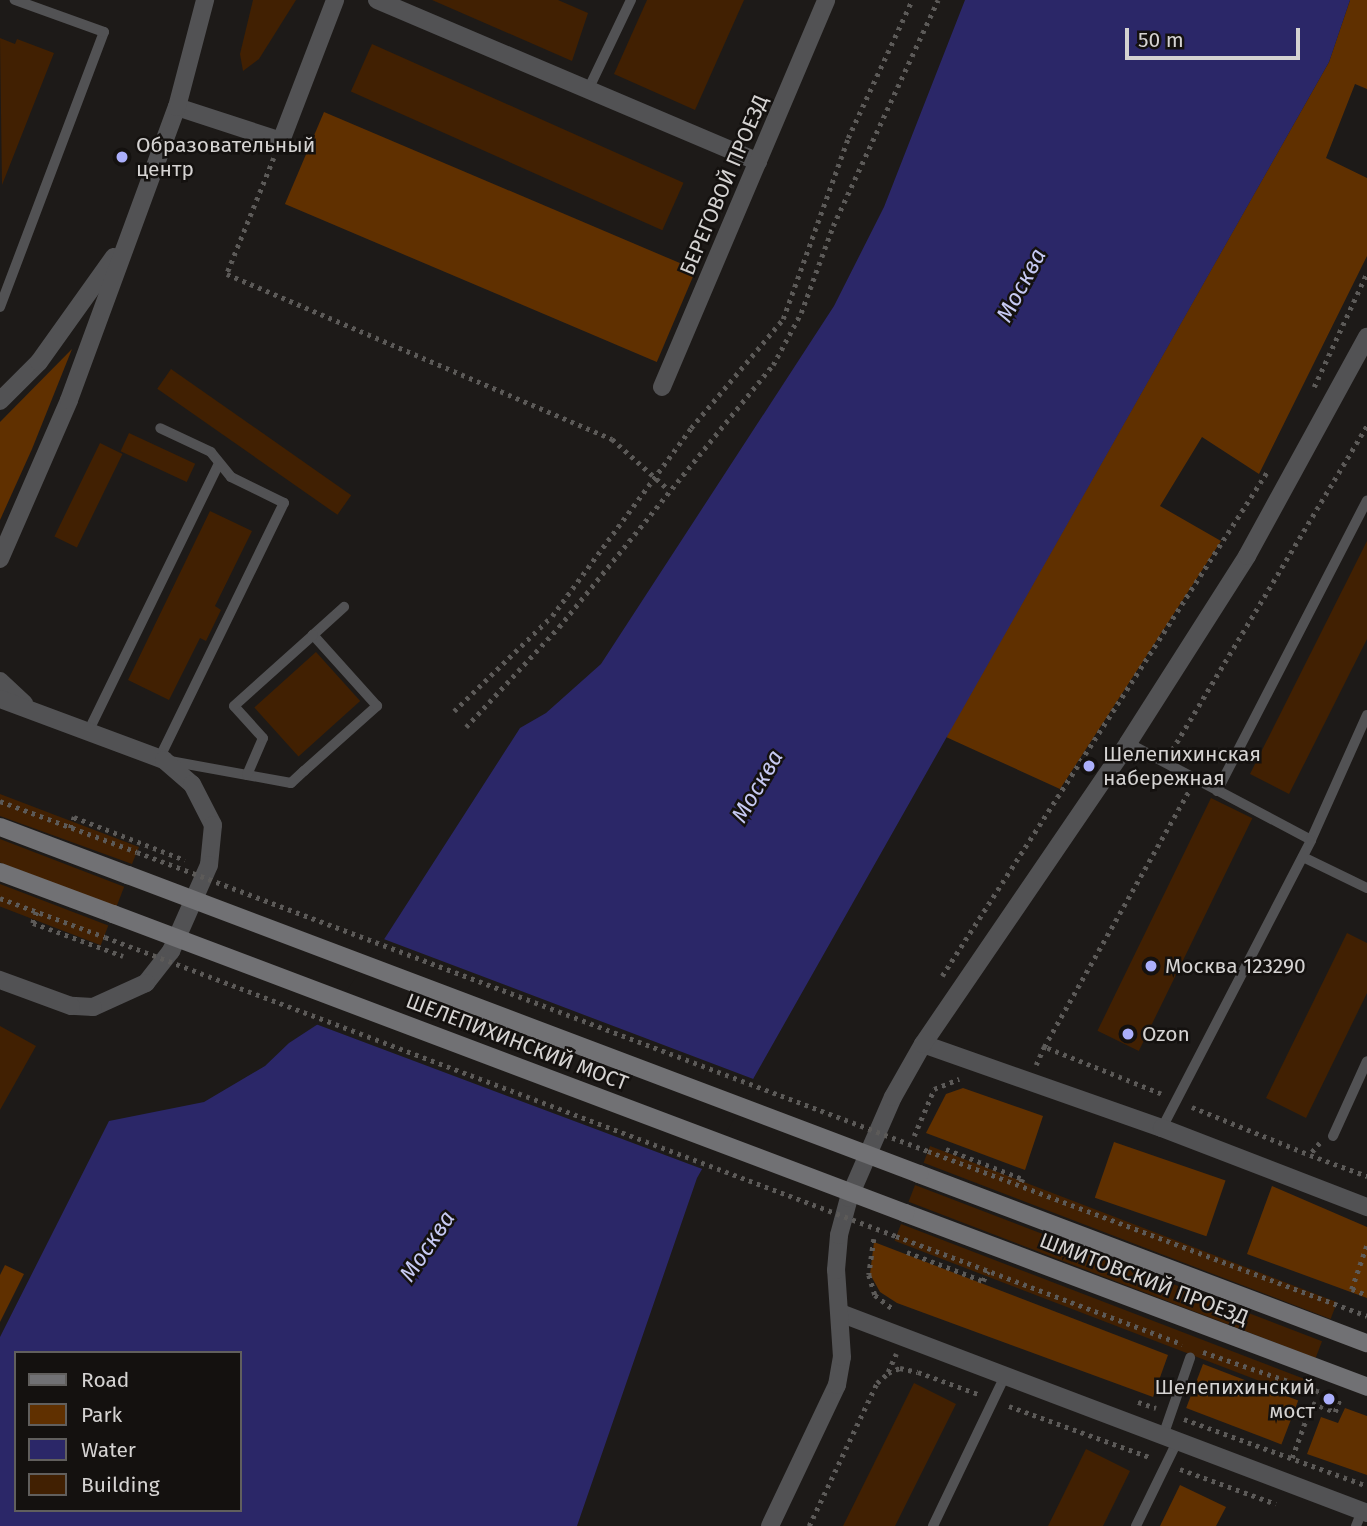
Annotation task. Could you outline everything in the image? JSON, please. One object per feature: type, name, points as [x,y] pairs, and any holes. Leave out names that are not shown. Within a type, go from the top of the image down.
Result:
[{"type":"main road","name":"ШЕЛЕПИХИНСКИЙ МОСТ","points":[[0,827],[919,1174]]},
{"type":"main road","name":"ШЕЛЕПИХИНСКИЙ МОСТ","points":[[0,872],[905,1213]]},
{"type":"main road","name":"ШМИТОВСКИЙ ПРОЕЗД","points":[[919,1174],[1367,1343]]},
{"type":"main road","name":"ШМИТОВСКИЙ ПРОЕЗД","points":[[905,1213],[1367,1387]]},
{"type":"street","points":[[0,559],[69,400],[177,107],[205,0]]},
{"type":"street","points":[[177,107],[281,141],[335,0]]},
{"type":"street","points":[[377,0],[758,162]]},
{"type":"street","name":"БЕРЕГОВОЙ ПРОЕЗД","points":[[662,387],[827,0]]},
{"type":"street","points":[[0,401],[39,362],[128,237]]},
{"type":"street","points":[[770,1526],[837,1385],[842,1357],[836,1270],[849,1198],[871,1143],[923,1044],[1128,743],[1247,556],[1367,337]]},
{"type":"street","points":[[0,681],[35,712]]},
{"type":"street","points":[[0,699],[161,760],[192,784],[213,825],[209,865],[171,951],[146,983],[93,1007],[71,1006],[0,980]]},
{"type":"street","points":[[923,1044],[1162,1128],[1367,1207]]},
{"type":"street","points":[[840,1313],[1363,1515]]},
{"type":"lane","points":[[0,307],[104,32],[15,0]]},
{"type":"lane","points":[[589,90],[631,0]]},
{"type":"lane","points":[[160,428],[211,452],[231,477],[284,503],[161,760],[291,783],[377,706],[313,635]]},
{"type":"lane","points":[[88,732],[219,463]]},
{"type":"lane","points":[[1217,790],[1367,500]]},
{"type":"lane","points":[[247,775],[263,738],[234,706],[344,607]]},
{"type":"lane","points":[[1162,1128],[1303,857],[1367,715]]},
{"type":"lane","points":[[1128,743],[1311,840]]},
{"type":"lane","points":[[1303,857],[1367,888]]},
{"type":"lane","points":[[1333,1136],[1367,1061]]},
{"type":"lane","points":[[1136,1526],[1168,1464],[1170,1414],[1190,1358]]},
{"type":"lane","points":[[933,1526],[1005,1376]]},
{"type":"path","points":[[454,711],[551,616],[657,475],[783,320],[848,138],[912,0]]},
{"type":"path","points":[[466,727],[559,628],[773,365],[801,313],[833,226],[938,0]]},
{"type":"path","points":[[281,141],[228,275],[612,439],[657,475],[669,490]]},
{"type":"path","points":[[1312,392],[1367,273]]},
{"type":"path","points":[[1164,763],[1367,425]]},
{"type":"path","points":[[940,979],[1273,462]]},
{"type":"path","points":[[1029,1081],[1044,1047],[1195,779]]},
{"type":"path","points":[[0,801],[1367,1317]]},
{"type":"path","points":[[70,828],[74,817],[185,860]]},
{"type":"path","points":[[0,898],[1329,1399]]},
{"type":"path","points":[[37,912],[33,923],[122,956]]},
{"type":"path","points":[[1044,1047],[1367,1176]]},
{"type":"path","points":[[914,1136],[934,1089],[956,1078],[969,1083]]},
{"type":"path","points":[[1310,1155],[1320,1142],[1333,1136]]},
{"type":"path","points":[[946,1149],[1023,1179],[1020,1186]]},
{"type":"path","points":[[874,1239],[868,1266],[875,1295],[902,1314]]},
{"type":"path","points":[[1367,1246],[1352,1289],[1367,1295]]},
{"type":"path","points":[[907,1252],[984,1281],[988,1270]]},
{"type":"path","points":[[809,1526],[877,1383],[888,1373],[900,1368],[918,1372],[1276,1504]]},
{"type":"path","points":[[1292,1458],[1312,1404],[1335,1412],[1340,1398]]},
{"type":"path","points":[[1131,1399],[1367,1486]]},
{"type":"green space","points":[[1350,0],[1367,0],[1367,89],[1355,84],[1326,158],[1367,178],[1367,256],[1259,474],[1202,437],[1160,506],[1221,541],[1060,789],[946,737],[1329,62]]},
{"type":"green space","points":[[324,112],[696,270],[657,362],[285,204]]},
{"type":"green space","points":[[72,349],[32,449],[0,520],[0,422]]},
{"type":"green space","points":[[963,1088],[1043,1116],[1025,1170],[926,1133],[946,1094]]},
{"type":"green space","points":[[1114,1142],[1226,1180],[1206,1236],[1095,1198]]},
{"type":"green space","points":[[1272,1186],[1367,1227],[1367,1298],[1247,1254]]},
{"type":"green space","points":[[874,1242],[1168,1355],[1153,1397],[897,1303],[880,1292],[870,1274]]},
{"type":"green space","points":[[5,1265],[24,1274],[0,1322],[0,1275]]},
{"type":"green space","points":[[1203,1364],[1298,1401],[1281,1444],[1186,1408]]},
{"type":"green space","points":[[1345,1408],[1367,1416],[1367,1475],[1307,1454],[1321,1417],[1338,1423]]},
{"type":"green space","points":[[1180,1485],[1226,1507],[1216,1526],[1160,1526]]},
{"type":"water","name":"Москва","points":[[965,0],[1350,0],[1329,62],[697,1178],[577,1526],[0,1526],[0,1337],[109,1121],[204,1102],[265,1066],[289,1043],[338,1011],[520,728],[546,713],[601,664],[834,306],[884,207]]},
{"type":"pier","points":[[381,938],[756,1080],[705,1170],[313,1023],[335,1009]]},
{"type":"building","points":[[253,0],[296,0],[259,59],[243,71],[240,54]]},
{"type":"building","points":[[432,0],[558,0],[588,13],[572,61]]},
{"type":"building","points":[[647,0],[744,0],[695,110],[614,74]]},
{"type":"building","points":[[0,38],[15,44],[17,39],[54,53],[2,185]]},
{"type":"building","points":[[372,44],[684,183],[662,230],[351,92]]},
{"type":"building","points":[[171,369],[351,495],[337,515],[157,389]]},
{"type":"building","points":[[129,433],[195,464],[187,482],[121,451]]},
{"type":"building","points":[[100,443],[122,454],[77,547],[54,536]]},
{"type":"building","points":[[210,511],[252,531],[215,606],[221,610],[206,641],[200,638],[169,700],[128,680]]},
{"type":"building","points":[[1367,541],[1367,639],[1289,794],[1250,774]]},
{"type":"building","points":[[316,652],[360,701],[298,757],[254,708]]},
{"type":"building","points":[[0,794],[139,847],[132,864],[0,816]]},
{"type":"building","points":[[1211,798],[1252,818],[1139,1051],[1097,1031]]},
{"type":"building","points":[[0,839],[124,887],[116,907],[0,863]]},
{"type":"building","points":[[0,884],[108,926],[101,945],[0,906]]},
{"type":"building","points":[[1347,933],[1367,943],[1367,993],[1306,1118],[1266,1098]]},
{"type":"building","points":[[0,1026],[36,1046],[0,1110]]},
{"type":"building","points":[[930,1146],[1337,1302],[1331,1319],[924,1163]]},
{"type":"building","points":[[915,1185],[1322,1341],[1316,1358],[909,1202]]},
{"type":"building","points":[[901,1224],[1307,1380],[1301,1397],[895,1241]]},
{"type":"building","points":[[914,1383],[956,1404],[895,1526],[843,1526]]},
{"type":"building","points":[[1086,1449],[1130,1471],[1103,1526],[1048,1526]]},
{"type":"place","name":"Образовательный центр","points":[[122,157]]},
{"type":"place","name":"Шелепихинская набережная","points":[[1089,766]]},
{"type":"place","name":"Москва 123290","points":[[1151,966]]},
{"type":"place","name":"Ozon","points":[[1128,1034]]},
{"type":"place","name":"Шелепихинский мост","points":[[1329,1399]]}]
